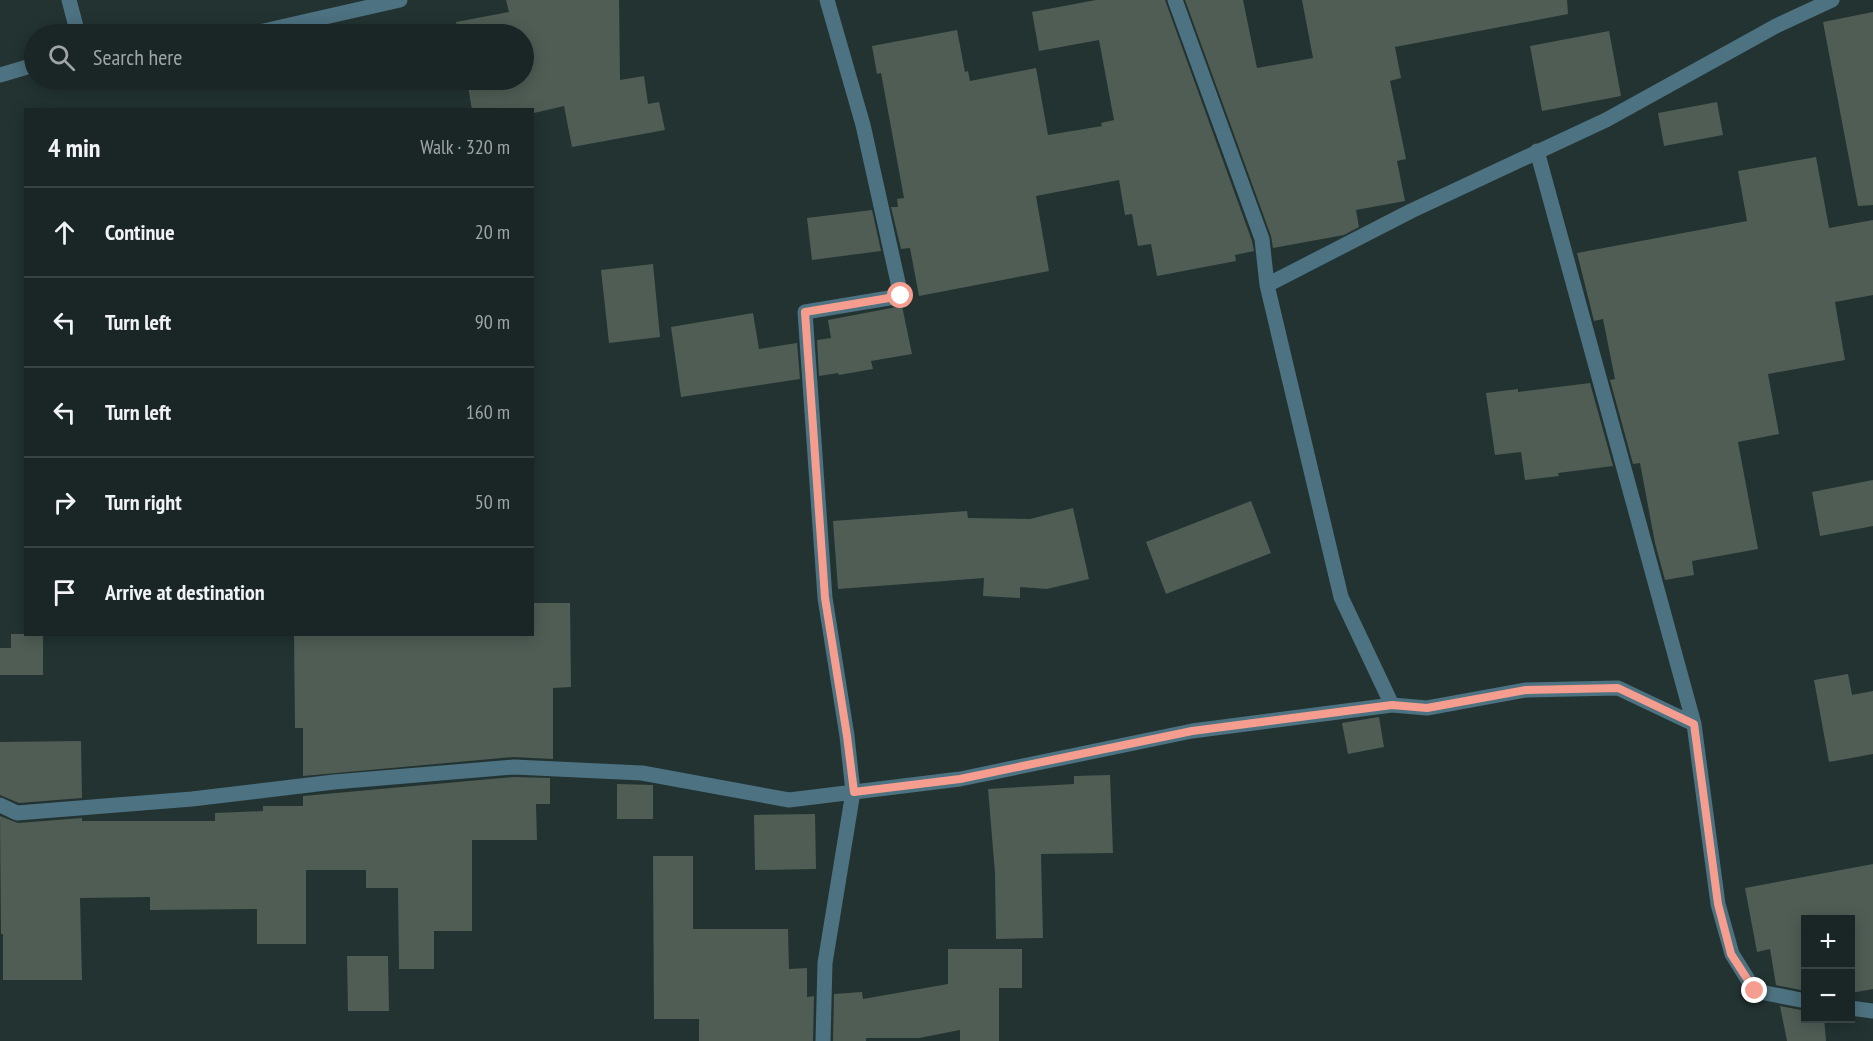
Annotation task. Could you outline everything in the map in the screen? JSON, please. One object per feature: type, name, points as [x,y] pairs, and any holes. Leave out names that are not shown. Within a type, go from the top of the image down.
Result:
[{"type":"street","points":[[69,0],[75,24]]},
{"type":"street","points":[[294,24],[400,0]]},
{"type":"street","points":[[823,1041],[825,963],[854,792],[825,598],[805,312],[901,296],[863,124],[827,0]]},
{"type":"street","points":[[1175,0],[1262,239],[1267,285],[1341,597],[1392,705]]},
{"type":"street","points":[[1267,285],[1411,211],[1605,120],[1776,26],[1832,0]]},
{"type":"street","points":[[0,75],[24,68]]},
{"type":"street","points":[[1537,152],[1694,724],[1718,904],[1731,954],[1755,991],[1801,1000]]},
{"type":"street","points":[[0,805],[17,813],[192,799],[334,782],[514,767],[642,773],[789,800],[960,779],[1192,731],[1392,705],[1427,708],[1526,690],[1618,688],[1694,724]]},
{"type":"street","points":[[1855,1009],[1873,1011]]},
{"type":"building","points":[[506,0],[619,0],[620,80],[644,76],[648,104],[659,102],[665,130],[572,147],[564,106],[534,113],[534,108],[472,108],[469,90],[534,90],[534,24],[456,24],[456,22],[509,12]]},
{"type":"building","points":[[1096,0],[1165,0],[1254,251],[1235,255],[1236,261],[1157,276],[1151,244],[1138,246],[1132,214],[1125,215],[1119,180],[1036,196],[1049,271],[919,296],[910,248],[901,249],[891,207],[898,207],[897,199],[904,198],[881,73],[877,74],[872,46],[957,30],[965,72],[968,71],[970,81],[1036,68],[1048,135],[1102,126],[1101,123],[1114,120],[1099,40],[1039,51],[1032,12]]},
{"type":"building","points":[[1185,0],[1243,0],[1257,68],[1313,58],[1302,0],[1567,0],[1568,14],[1395,47],[1401,78],[1390,81],[1406,159],[1397,161],[1405,201],[1356,210],[1359,227],[1344,235],[1273,248],[1271,236]]},
{"type":"building","points":[[1873,12],[1873,205],[1858,206],[1823,22]]},
{"type":"building","points":[[1609,31],[1621,96],[1542,111],[1530,46]]},
{"type":"building","points":[[1717,102],[1723,135],[1664,146],[1658,113]]},
{"type":"building","points":[[1816,157],[1829,228],[1873,220],[1873,295],[1835,302],[1845,360],[1768,374],[1779,434],[1738,442],[1758,549],[1692,561],[1694,575],[1665,580],[1655,543],[1640,463],[1633,464],[1610,380],[1615,379],[1603,319],[1594,321],[1577,253],[1747,221],[1738,171]]},
{"type":"building","points":[[872,210],[881,251],[812,260],[807,218]]},
{"type":"building","points":[[653,264],[660,337],[609,343],[601,270]]},
{"type":"building","points":[[902,306],[912,354],[871,361],[873,369],[819,376],[817,340],[831,338],[828,320]]},
{"type":"building","points":[[753,313],[759,349],[797,343],[800,379],[681,397],[671,327]]},
{"type":"building","points":[[1590,383],[1613,466],[1525,480],[1521,452],[1495,455],[1486,393],[1518,389],[1518,392]]},
{"type":"building","points":[[1873,480],[1873,526],[1820,536],[1812,492]]},
{"type":"building","points":[[1251,501],[1271,553],[1166,594],[1146,542]]},
{"type":"building","points":[[1073,508],[1089,579],[1047,589],[1020,587],[1020,598],[983,596],[984,578],[838,589],[833,521],[967,511],[968,518],[1030,519]]},
{"type":"building","points":[[534,603],[570,603],[571,687],[553,688],[553,759],[513,757],[303,776],[303,728],[295,728],[294,636],[534,636]]},
{"type":"building","points":[[11,634],[43,636],[43,675],[0,675],[0,648],[11,648]]},
{"type":"building","points":[[1848,674],[1852,695],[1873,691],[1873,754],[1829,762],[1814,680]]},
{"type":"building","points":[[1379,717],[1384,747],[1348,754],[1342,723]]},
{"type":"building","points":[[81,741],[82,798],[19,803],[0,795],[0,742]]},
{"type":"building","points":[[1110,775],[1113,853],[1041,854],[1043,938],[996,939],[995,873],[988,789],[1074,784],[1074,776]]},
{"type":"building","points":[[514,777],[550,778],[550,804],[536,804],[537,840],[472,840],[472,931],[434,931],[434,969],[399,969],[398,888],[366,888],[366,870],[306,870],[306,944],[257,944],[257,909],[150,910],[150,897],[80,898],[82,980],[3,980],[0,816],[18,823],[82,818],[82,821],[215,821],[215,813],[263,811],[263,806],[303,806],[303,796]]},
{"type":"building","points":[[617,784],[653,785],[653,819],[617,819]]},
{"type":"building","points":[[815,814],[816,869],[755,870],[754,815]]},
{"type":"building","points":[[653,856],[693,856],[693,929],[788,929],[789,969],[807,968],[807,997],[814,996],[813,1041],[699,1041],[699,1019],[654,1019]]},
{"type":"building","points":[[1873,864],[1873,989],[1855,992],[1855,915],[1801,915],[1801,990],[1776,985],[1770,949],[1757,952],[1745,888]]},
{"type":"building","points":[[948,949],[1022,949],[1022,988],[999,988],[999,1041],[960,1041],[960,1030],[919,1038],[866,1038],[866,1041],[833,1041],[834,994],[862,992],[863,999],[948,984]]},
{"type":"building","points":[[347,956],[388,956],[389,1011],[348,1011]]},
{"type":"building","points":[[1780,1006],[1801,1010],[1801,1023],[1824,1023],[1826,1041],[1787,1041]]},
{"type":"route","points":[[901,296],[805,312],[825,598],[854,792],[960,779],[1192,731],[1392,705],[1427,708],[1526,690],[1618,688],[1694,724],[1718,904],[1731,954],[1755,991]]}]
